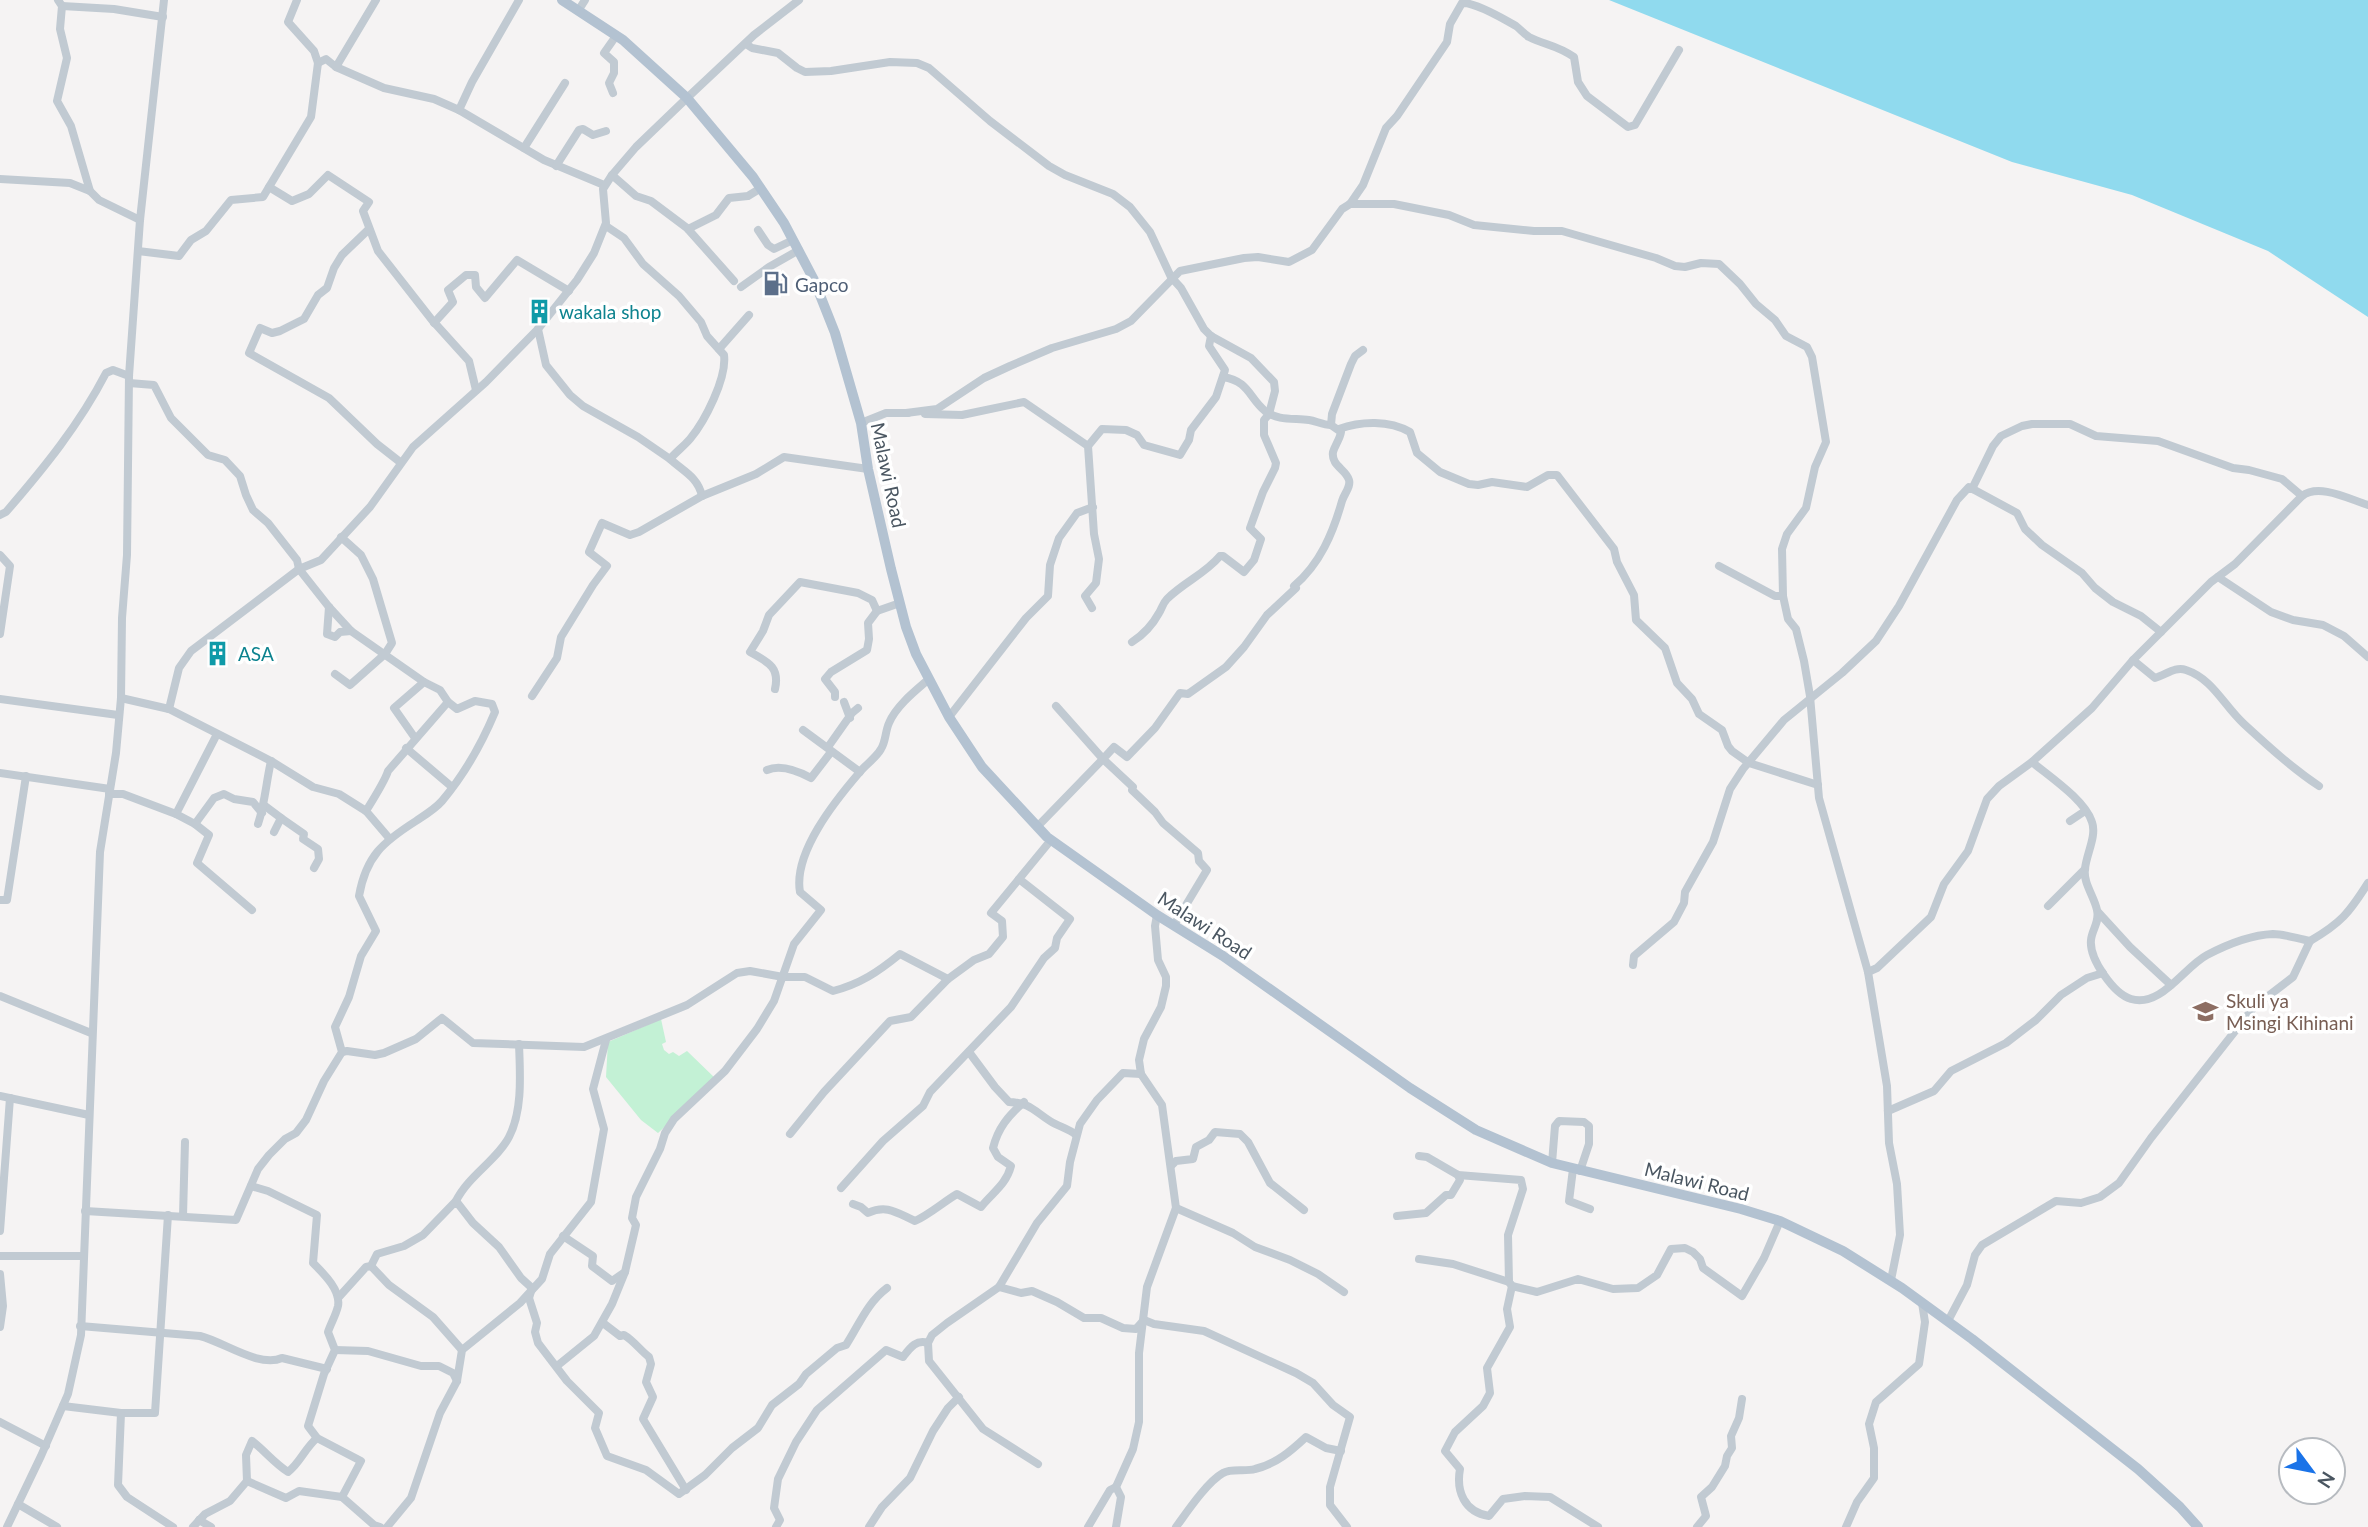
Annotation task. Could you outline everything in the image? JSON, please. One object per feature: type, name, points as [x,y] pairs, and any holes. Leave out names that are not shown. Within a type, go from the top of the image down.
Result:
[{"type":"main road","name":"Malawi Road","points":[[562,0],[648,61],[687,98],[721,135],[761,188],[796,245],[835,333],[861,423],[868,469],[900,603],[916,654],[949,717],[982,767],[1037,827],[1051,840],[1157,915],[1223,956],[1410,1088],[1476,1130],[1552,1163],[1780,1221],[1843,1251],[1891,1280],[1948,1321],[2137,1469],[2198,1527]]},
{"type":"street","points":[[7,1527],[68,1395],[80,1335],[100,852],[121,698],[122,618],[127,555],[129,379],[140,220],[164,0]]},
{"type":"street","points":[[138,251],[179,256],[191,240],[206,231],[231,200],[263,197],[270,187],[312,117],[318,63],[314,51],[288,22],[297,0]]},
{"type":"street","points":[[336,67],[376,0]]},
{"type":"street","points":[[459,110],[519,0]]},
{"type":"street","points":[[578,11],[585,0]]},
{"type":"street","points":[[169,709],[180,668],[191,651],[299,569],[321,559],[370,508],[413,447],[538,329],[586,268],[606,226],[604,185],[612,174],[687,98],[799,0]]},
{"type":"street","points":[[905,413],[937,408],[984,378],[1010,366],[1052,348],[1116,329],[1131,321],[1180,271],[1258,257],[1289,262],[1312,250],[1342,209],[1350,204],[1367,177],[1386,128],[1397,116],[1447,41],[1450,24],[1462,3],[1469,2],[1481,7],[1519,28],[1527,36],[1560,47],[1574,57],[1578,82],[1587,96],[1628,127],[1635,125],[1679,50]]},
{"type":"street","points":[[90,191],[71,125],[57,101],[67,58],[60,29],[60,3],[163,17]]},
{"type":"street","points":[[613,93],[609,83],[614,73],[614,62],[604,53],[616,36]]},
{"type":"street","points":[[746,44],[752,48],[778,53],[805,72],[904,61],[917,62],[929,68],[990,121],[1049,166],[1123,201],[1150,232],[1174,279],[1211,336],[1251,358],[1274,382],[1275,391],[1269,414],[1264,420],[1264,435],[1276,463],[1250,528],[1261,539],[1254,560],[1244,572],[1220,556],[1209,569],[1191,579],[1164,601],[1154,620],[1141,636],[1132,642]]},
{"type":"street","points":[[318,63],[326,59],[336,67],[384,88],[434,99],[459,110],[556,166],[604,185]]},
{"type":"street","points":[[524,148],[565,83]]},
{"type":"street","points":[[556,166],[579,130],[583,129],[593,135],[606,131]]},
{"type":"street","points":[[612,174],[636,196],[651,201],[688,229],[738,284],[769,267],[796,245]]},
{"type":"street","points":[[270,187],[292,201],[309,194],[328,175],[369,202],[363,211],[378,251],[434,323],[469,361],[476,390]]},
{"type":"street","points":[[0,178],[70,183],[90,191],[99,200],[140,220]]},
{"type":"street","points":[[688,229],[716,215],[729,198],[748,196],[761,188]]},
{"type":"street","points":[[1350,204],[1394,204],[1449,215],[1474,225],[1562,231],[1675,266],[1719,264],[1756,304],[1775,320],[1786,336],[1807,347],[1812,357],[1826,442],[1815,467],[1806,508],[1787,534],[1782,549],[1783,596],[1788,619],[1796,629],[1804,662],[1810,696],[1818,785],[1828,839],[1868,972],[1887,1086],[1900,1235],[1891,1280]]},
{"type":"street","points":[[606,226],[624,238],[643,264],[679,296],[701,322],[707,337],[724,355],[709,409],[691,438],[670,459]]},
{"type":"street","points":[[369,229],[342,255],[327,288],[318,295],[304,319],[272,333],[260,328],[249,353],[329,398],[400,462]]},
{"type":"street","points":[[758,230],[774,249],[796,245]]},
{"type":"street","points":[[434,323],[453,302],[448,290],[466,275],[475,275],[476,286],[485,299],[517,260],[569,291]]},
{"type":"street","points":[[719,349],[749,315]]},
{"type":"street","points":[[538,329],[546,365],[570,395],[583,406],[638,437],[689,473],[700,485],[702,496]]},
{"type":"street","points":[[1092,608],[1085,596],[1096,583],[1100,559],[1094,534],[1088,446],[1102,429],[1116,429],[1137,435],[1144,444],[1180,455],[1189,440],[1191,430],[1216,397],[1225,370],[1209,346],[1211,336]]},
{"type":"street","points":[[1037,827],[1114,747],[1127,757],[1155,728],[1180,693],[1188,694],[1226,667],[1267,615],[1285,599],[1311,568],[1326,545],[1349,484],[1347,476],[1335,463],[1332,454],[1340,437],[1332,414],[1351,364],[1355,356],[1363,351]]},
{"type":"street","points":[[2,516],[56,454],[106,373],[113,370],[129,379],[154,385],[171,418],[208,455],[225,460],[240,475],[253,510],[268,523],[297,559],[299,569],[351,631],[424,682],[440,690],[457,709],[475,701],[492,704],[495,712],[452,787],[434,808],[389,838],[377,850],[367,868],[359,896],[376,931],[361,956],[349,997],[335,1027],[342,1052],[324,1081],[306,1120],[258,1169],[236,1220],[85,1211]]},
{"type":"street","points":[[1223,377],[1233,379],[1249,389],[1258,404],[1269,414],[1289,420],[1308,420],[1335,427],[1366,423],[1401,427],[1410,432],[1417,453],[1440,472],[1469,484],[1492,482],[1527,487],[1548,475],[1557,475],[1614,549],[1617,562],[1634,595],[1636,620],[1665,648],[1677,683],[1692,699],[1699,714],[1722,730],[1728,746],[1749,763],[1818,785]]},
{"type":"street","points":[[861,423],[886,413],[962,415],[1024,402],[1088,446]]},
{"type":"street","points":[[1972,489],[1993,446],[2001,436],[2032,424],[2070,424],[2096,436],[2158,441],[2233,468],[2283,479],[2302,496]]},
{"type":"street","points":[[532,696],[557,658],[561,637],[607,566],[589,552],[603,523],[630,535],[702,496],[756,474],[784,457],[868,469]]},
{"type":"street","points":[[1633,965],[1634,956],[1653,942],[1678,915],[1684,903],[1685,892],[1713,842],[1730,789],[1784,720],[1810,696],[1842,674],[1876,641],[1899,606],[1957,500],[1969,487],[2017,513],[2025,528],[2042,545],[2082,573],[2095,588],[2141,616],[2161,632]]},
{"type":"street","points":[[1868,972],[1877,968],[1931,917],[1944,884],[1968,851],[1987,799],[2092,708],[2133,660],[2218,577],[2235,564],[2302,496],[2309,491],[2319,491],[2368,505]]},
{"type":"street","points":[[949,717],[1026,618],[1048,596],[1050,565],[1059,538],[1077,513],[1093,507]]},
{"type":"street","points":[[335,674],[350,685],[385,654],[393,643],[373,579],[361,555],[341,537]]},
{"type":"street","points":[[0,555],[10,566],[0,635]]},
{"type":"street","points":[[1719,566],[1775,596],[1783,596]]},
{"type":"street","points":[[2218,577],[2271,612],[2293,620],[2323,625],[2344,636],[2368,657]]},
{"type":"street","points":[[775,689],[778,680],[774,668],[751,652],[769,615],[800,582],[858,593],[872,600],[877,611]]},
{"type":"street","points":[[850,718],[825,679],[831,672],[867,650],[868,622],[877,611],[900,603]]},
{"type":"street","points":[[329,607],[327,634],[335,637],[341,632],[351,631]]},
{"type":"street","points":[[2133,660],[2155,678],[2176,669],[2184,669],[2206,680],[2244,725],[2292,768],[2319,786]]},
{"type":"street","points":[[557,1366],[594,1336],[603,1323],[625,1272],[636,1226],[632,1218],[636,1197],[660,1149],[664,1133],[674,1119],[725,1071],[762,1020],[774,1001],[794,944],[821,910],[800,892],[801,863],[816,834],[860,772],[880,752],[886,740],[889,723],[912,693],[929,679]]},
{"type":"street","points":[[415,738],[394,708],[424,682]]},
{"type":"street","points":[[121,698],[169,709],[271,761],[313,787],[339,794],[366,811],[389,838]]},
{"type":"street","points":[[0,699],[118,715]]},
{"type":"street","points":[[366,811],[388,771],[448,702]]},
{"type":"street","points":[[1056,706],[1103,759],[1133,787],[1132,790],[1163,823],[1198,853],[1199,861],[1206,870],[1174,925]]},
{"type":"street","points":[[767,770],[775,767],[796,771],[811,778],[852,713],[858,708]]},
{"type":"street","points":[[803,730],[860,772]]},
{"type":"street","points":[[176,814],[217,734]]},
{"type":"street","points":[[406,748],[452,787]]},
{"type":"street","points":[[258,824],[264,809],[271,761]]},
{"type":"street","points":[[2032,762],[2071,795],[2092,820],[2094,828],[2085,879],[2098,912],[2130,947],[2171,985]]},
{"type":"street","points":[[0,773],[123,794],[195,824],[209,835],[198,863],[252,910]]},
{"type":"street","points":[[0,900],[7,900],[26,776]]},
{"type":"street","points":[[195,824],[214,798],[224,794],[234,799],[253,802],[304,834],[303,839],[318,849],[319,859],[314,868]]},
{"type":"street","points":[[2070,821],[2085,811]]},
{"type":"street","points":[[274,832],[281,818]]},
{"type":"street","points":[[790,1134],[824,1092],[890,1021],[911,1017],[947,979],[974,960],[989,954],[1003,937],[1002,921],[991,914],[1051,840]]},
{"type":"street","points":[[2048,906],[2085,869]]},
{"type":"street","points":[[841,1188],[883,1141],[923,1106],[930,1092],[1011,1007],[1044,958],[1055,948],[1057,938],[1070,919],[1019,879]]},
{"type":"street","points":[[1948,1321],[1967,1285],[1975,1255],[1982,1245],[2056,1201],[2081,1203],[2101,1197],[2119,1183],[2254,1007],[2293,977],[2310,941],[2335,926],[2351,910],[2368,883]]},
{"type":"street","points":[[2098,912],[2098,921],[2091,941],[2097,963],[2120,994],[2132,999],[2145,1000],[2171,985],[2193,962],[2222,947],[2274,934],[2310,941]]},
{"type":"street","points":[[1088,1527],[1110,1490],[1116,1487],[1133,1449],[1139,1422],[1139,1353],[1147,1287],[1176,1208],[1162,1105],[1141,1074],[1140,1054],[1144,1039],[1161,1007],[1166,986],[1166,977],[1158,960],[1155,926],[1157,915]]},
{"type":"street","points":[[342,1052],[375,1055],[384,1053],[416,1039],[442,1018],[473,1043],[584,1047],[687,1005],[737,973],[756,972],[783,977],[805,977],[833,992],[856,985],[901,954],[947,979]]},
{"type":"street","points":[[1888,1111],[1934,1091],[1951,1071],[2006,1043],[2036,1020],[2061,995],[2087,978],[2102,973]]},
{"type":"street","points":[[0,996],[91,1033]]},
{"type":"street","points":[[387,1527],[411,1498],[440,1413],[457,1381],[462,1350],[520,1303],[542,1279],[550,1254],[591,1202],[604,1129],[593,1090],[606,1040]]},
{"type":"street","points":[[338,1298],[361,1272],[370,1266],[377,1254],[404,1246],[423,1235],[509,1137],[518,1105],[519,1044]]},
{"type":"street","points":[[969,1052],[1009,1102],[1024,1102],[1052,1123],[1069,1129],[1076,1135]]},
{"type":"street","points":[[1038,1464],[983,1429],[929,1361],[928,1343],[932,1335],[947,1323],[999,1287],[1037,1223],[1067,1186],[1080,1124],[1119,1076],[1123,1073],[1141,1074]]},
{"type":"street","points":[[0,1096],[89,1115]]},
{"type":"street","points":[[0,1231],[10,1098]]},
{"type":"street","points":[[853,1204],[868,1213],[880,1208],[915,1221],[929,1215],[941,1203],[957,1194],[981,1207],[990,1195],[1003,1186],[1011,1167],[998,1157],[993,1148],[995,1138],[1008,1116],[1024,1102]]},
{"type":"street","points":[[1552,1163],[1555,1126],[1559,1121],[1584,1122],[1589,1125],[1589,1144],[1577,1170],[1569,1201],[1590,1209]]},
{"type":"street","points":[[1172,1165],[1176,1161],[1193,1159],[1196,1147],[1209,1140],[1215,1132],[1240,1134],[1248,1142],[1270,1183],[1304,1210]]},
{"type":"street","points":[[183,1216],[185,1142]]},
{"type":"street","points":[[1419,1156],[1427,1157],[1458,1175],[1521,1180],[1524,1189],[1508,1235],[1510,1284],[1507,1309],[1510,1327],[1487,1368],[1490,1393],[1483,1406],[1455,1432],[1445,1451],[1460,1469],[1458,1482],[1463,1501],[1472,1509],[1489,1516],[1503,1499],[1550,1497],[1598,1527]]},
{"type":"street","points":[[1397,1216],[1426,1213],[1446,1195],[1451,1195],[1460,1180],[1458,1175]]},
{"type":"street","points":[[251,1186],[268,1191],[317,1215],[313,1263],[328,1280],[338,1298],[338,1304],[328,1332],[335,1350],[307,1426],[317,1438],[362,1461],[342,1497]]},
{"type":"street","points":[[456,1200],[473,1223],[499,1247],[521,1278],[532,1288]]},
{"type":"street","points":[[1176,1208],[1233,1233],[1255,1247],[1299,1265],[1344,1292]]},
{"type":"street","points":[[63,1406],[121,1413],[155,1413],[168,1215]]},
{"type":"street","points":[[1419,1259],[1453,1264],[1537,1292],[1578,1279],[1614,1289],[1638,1288],[1657,1275],[1671,1249],[1685,1248],[1700,1259],[1703,1268],[1742,1296],[1764,1258],[1780,1221]]},
{"type":"street","points":[[563,1236],[593,1256],[592,1266],[607,1279],[612,1281],[625,1272]]},
{"type":"street","points":[[0,1256],[84,1256]]},
{"type":"street","points":[[370,1266],[389,1285],[433,1317],[462,1350]]},
{"type":"street","points":[[0,1274],[3,1306],[0,1327]]},
{"type":"street","points":[[999,1287],[1021,1293],[1032,1291],[1084,1318],[1101,1318],[1123,1328],[1136,1329],[1144,1320]]},
{"type":"street","points":[[532,1288],[529,1298],[537,1323],[535,1332],[538,1343],[567,1381],[599,1413],[595,1428],[607,1456],[646,1470],[679,1494],[758,1428],[772,1405],[799,1384],[806,1374],[837,1348],[846,1345],[862,1314],[887,1288]]},
{"type":"street","points":[[1846,1527],[1857,1502],[1874,1478],[1874,1448],[1869,1424],[1876,1402],[1919,1364],[1925,1322],[1923,1303]]},
{"type":"street","points":[[1144,1320],[1204,1331],[1313,1383],[1333,1405],[1350,1417],[1330,1487],[1330,1505],[1347,1527]]},
{"type":"street","points":[[603,1323],[620,1336],[624,1335],[630,1339],[649,1357],[651,1364],[646,1382],[653,1397],[643,1419],[685,1490]]},
{"type":"street","points":[[80,1326],[200,1336],[218,1341],[259,1360],[282,1358],[327,1369]]},
{"type":"street","points":[[776,1527],[780,1520],[774,1508],[778,1479],[796,1442],[817,1410],[886,1350],[903,1357],[914,1344],[928,1343]]},
{"type":"street","points":[[335,1350],[368,1351],[421,1366],[439,1366],[453,1373],[457,1381]]},
{"type":"street","points":[[869,1527],[882,1507],[910,1478],[933,1431],[959,1397]]},
{"type":"street","points":[[1697,1527],[1706,1516],[1701,1497],[1712,1487],[1732,1448],[1731,1436],[1739,1418],[1742,1399]]},
{"type":"street","points":[[121,1413],[118,1485],[127,1497],[173,1527]]},
{"type":"street","points":[[0,1422],[46,1446]]},
{"type":"street","points":[[1176,1527],[1201,1494],[1224,1472],[1255,1469],[1274,1462],[1306,1437],[1326,1448],[1341,1451]]},
{"type":"street","points":[[196,1523],[230,1501],[247,1481],[246,1455],[252,1441],[271,1457],[274,1463],[288,1472],[295,1467],[305,1448],[317,1438]]},
{"type":"street","points":[[247,1481],[286,1498],[299,1491],[342,1497],[374,1525],[380,1527]]},
{"type":"street","points":[[1116,1487],[1121,1497],[1116,1527]]},
{"type":"street","points":[[18,1504],[57,1527]]},
{"type":"street","points":[[196,1523],[211,1527]]},
{"type":"green space","points":[[661,1019],[666,1042],[662,1044],[664,1050],[679,1056],[687,1051],[716,1079],[658,1133],[641,1120],[606,1077],[608,1042]]},
{"type":"water","points":[[1609,0],[2368,0],[2368,317],[2268,251],[2132,195],[2012,162]]},
{"type":"place","name":"Gapco","points":[[775,284]]},
{"type":"place","name":"wakala shop","points":[[539,311]]},
{"type":"place","name":"ASA","points":[[218,653]]},
{"type":"place","name":"Skuli ya Msingi Kihinani","points":[[2206,1011]]}]
